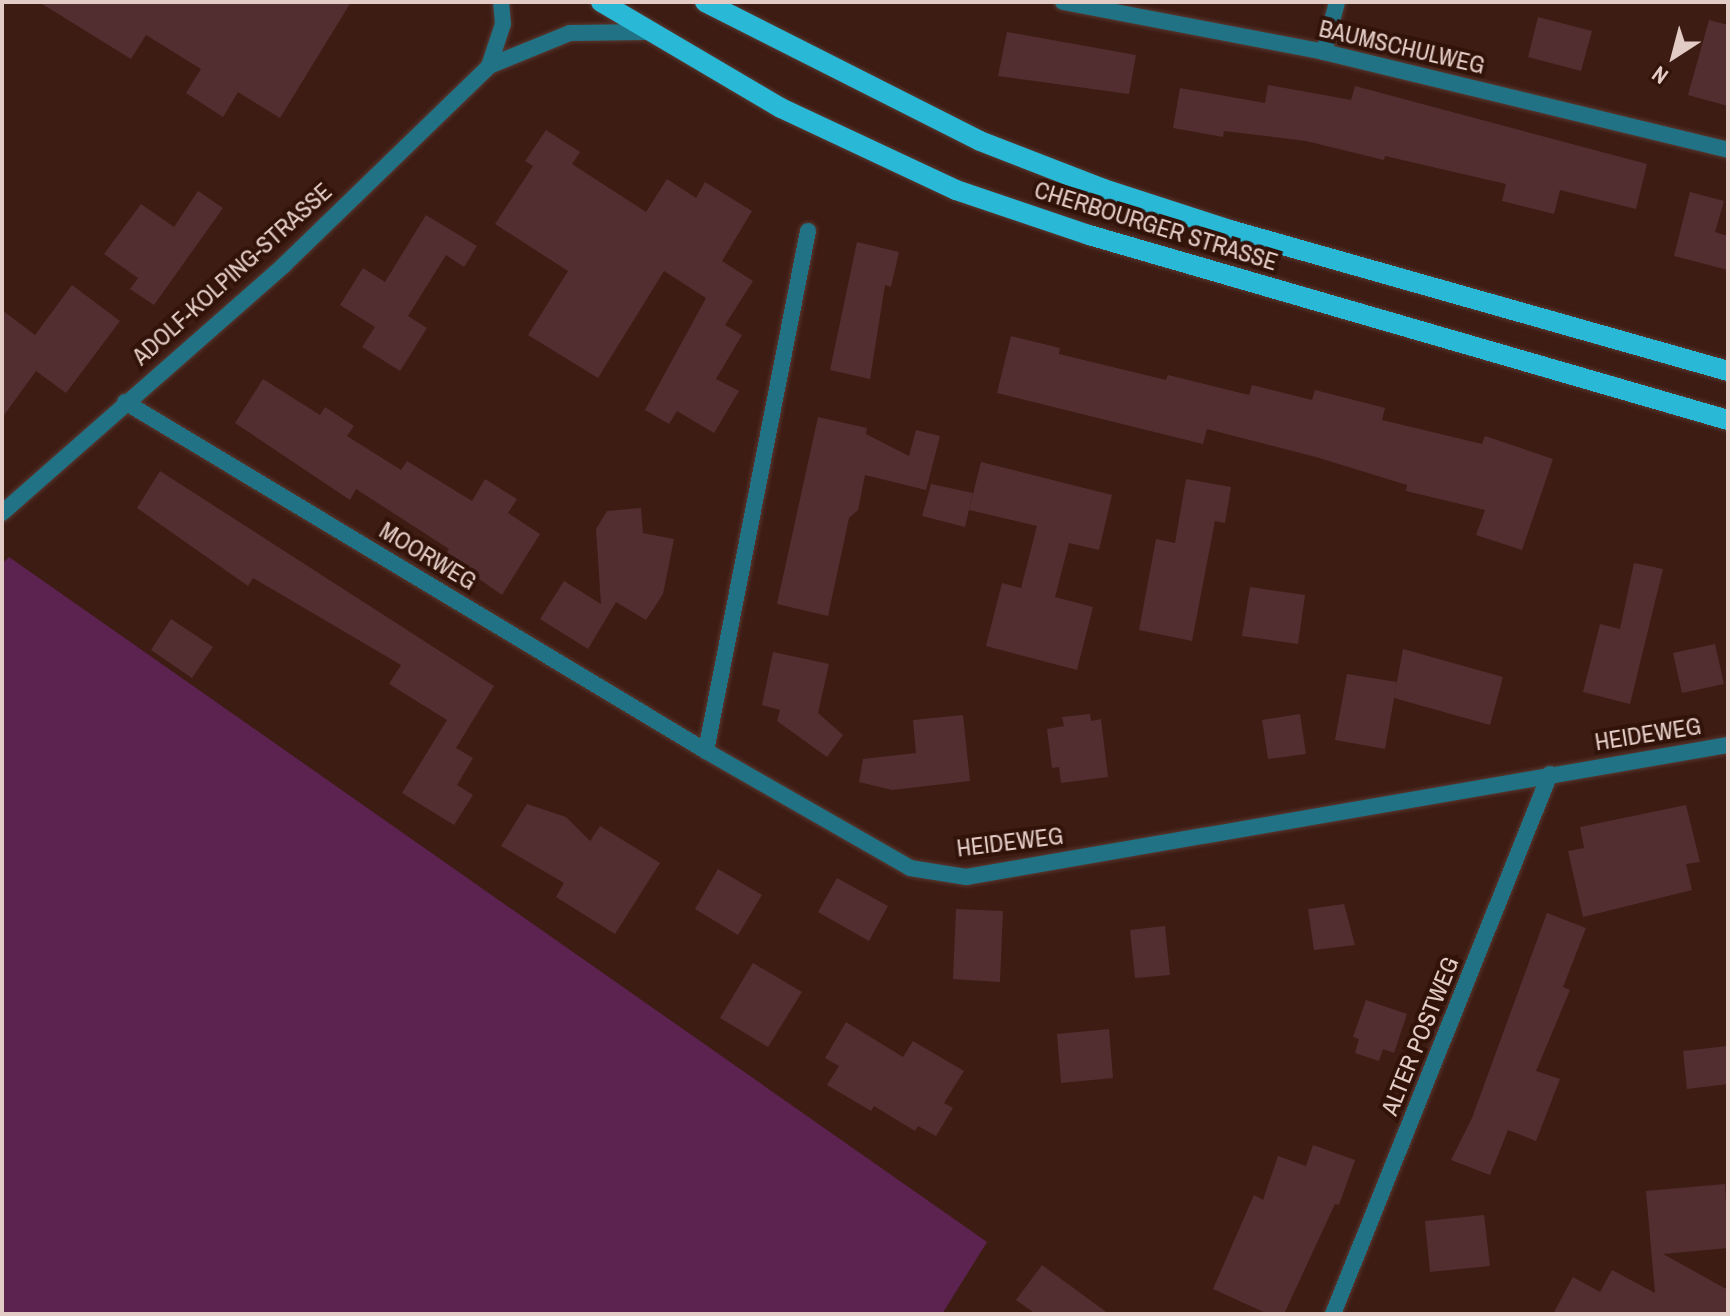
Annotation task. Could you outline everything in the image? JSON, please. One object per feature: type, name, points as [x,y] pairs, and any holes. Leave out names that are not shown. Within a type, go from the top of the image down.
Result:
[{"type":"main road","name":"CHERBOURGER STRASSE","points":[[601,2],[646,32],[833,135],[956,190],[1089,235],[1728,420]]},
{"type":"main road","name":"CHERBOURGER STRASSE","points":[[705,2],[980,141],[1104,189],[1230,230],[1728,371]]},
{"type":"street","name":"ADOLF-KOLPING-STRASSE","points":[[489,66],[503,24],[501,2]]},
{"type":"street","name":"BAUMSCHULWEG","points":[[1063,2],[1324,52],[1728,150]]},
{"type":"street","points":[[1324,52],[1337,2]]},
{"type":"street","name":"ADOLF-KOLPING-STRASSE","points":[[2,513],[284,265],[489,66],[570,33],[646,32]]},
{"type":"street","points":[[706,751],[808,231]]},
{"type":"street","name":"MOORWEG","points":[[125,402],[706,751]]},
{"type":"street","name":"HEIDEWEG","points":[[706,751],[910,868],[966,877],[1728,745]]},
{"type":"street","name":"ALTER POSTWEG","points":[[1333,1314],[1550,774]]},
{"type":"shaded area","points":[[9,557],[987,1242],[942,1314],[2,1314],[2,564]]},
{"type":"building","points":[[39,2],[351,2],[280,118],[238,92],[223,117],[186,93],[201,69],[146,35],[131,59]]},
{"type":"building","points":[[1538,17],[1592,31],[1581,71],[1528,57]]},
{"type":"building","points":[[1709,20],[1728,25],[1728,106],[1688,95]]},
{"type":"building","points":[[1007,32],[1136,55],[1129,94],[998,76]]},
{"type":"building","points":[[1268,85],[1351,100],[1355,86],[1647,164],[1636,209],[1560,190],[1554,214],[1502,201],[1506,184],[1385,156],[1384,160],[1306,141],[1224,131],[1223,137],[1173,128],[1180,88],[1265,103]]},
{"type":"building","points":[[546,130],[580,152],[572,164],[646,212],[667,179],[696,198],[705,182],[752,211],[722,261],[753,281],[725,325],[742,335],[716,379],[739,391],[714,433],[677,411],[669,424],[645,410],[706,298],[664,271],[598,378],[528,335],[568,271],[495,224],[533,166],[525,161]]},
{"type":"building","points":[[198,191],[223,208],[154,305],[130,289],[138,278],[104,254],[141,204],[174,227]]},
{"type":"building","points":[[1690,192],[1724,201],[1715,232],[1728,236],[1728,270],[1674,256]]},
{"type":"building","points":[[426,215],[477,246],[464,267],[446,255],[408,316],[427,328],[400,371],[362,347],[375,327],[340,305],[363,268],[385,282]]},
{"type":"building","points":[[857,242],[899,252],[891,287],[885,285],[870,379],[830,370]]},
{"type":"building","points":[[72,285],[120,321],[66,393],[36,371],[2,418],[2,310],[35,335]]},
{"type":"building","points":[[1011,336],[1060,348],[1059,354],[1166,380],[1168,375],[1249,395],[1252,385],[1312,400],[1315,390],[1385,408],[1382,420],[1482,444],[1485,436],[1553,459],[1522,550],[1476,535],[1485,510],[1406,491],[1407,485],[1316,457],[1207,429],[1203,444],[997,393]]},
{"type":"building","points":[[263,379],[320,415],[325,407],[354,426],[347,436],[401,470],[407,461],[472,501],[485,479],[517,499],[508,513],[540,534],[502,595],[445,555],[449,549],[356,489],[350,500],[235,423]]},
{"type":"building","points":[[818,417],[867,428],[866,434],[909,456],[916,430],[940,436],[926,490],[865,475],[858,510],[849,518],[828,616],[777,604]]},
{"type":"building","points":[[981,462],[1112,495],[1099,550],[1069,543],[1055,597],[1093,607],[1077,670],[986,646],[1002,583],[1021,588],[1037,526],[969,510]]},
{"type":"building","points":[[160,471],[494,686],[456,748],[473,758],[457,785],[473,795],[454,825],[402,793],[447,720],[389,684],[401,665],[253,578],[248,586],[137,508]]},
{"type":"building","points":[[1186,479],[1231,487],[1225,523],[1215,521],[1192,641],[1139,630],[1156,539],[1175,543]]},
{"type":"building","points":[[931,484],[973,493],[965,527],[922,516]]},
{"type":"building","points":[[641,508],[643,533],[674,539],[663,594],[646,620],[616,602],[588,649],[540,619],[564,581],[601,604],[596,529],[607,511]]},
{"type":"building","points":[[1634,563],[1663,569],[1630,704],[1583,692],[1600,624],[1620,629]]},
{"type":"building","points":[[1250,587],[1305,595],[1298,644],[1242,636]]},
{"type":"building","points":[[171,619],[213,647],[192,678],[151,650]]},
{"type":"building","points":[[1715,644],[1724,684],[1682,693],[1673,653]]},
{"type":"building","points":[[1403,649],[1503,677],[1490,725],[1394,698]]},
{"type":"building","points":[[773,652],[829,664],[818,713],[843,735],[827,757],[777,721],[780,710],[762,705]]},
{"type":"building","points":[[1347,674],[1397,682],[1385,749],[1335,740]]},
{"type":"building","points":[[1090,714],[1091,721],[1101,719],[1108,777],[1061,783],[1059,767],[1052,768],[1047,729],[1064,726],[1062,717]]},
{"type":"building","points":[[1300,714],[1306,754],[1268,759],[1262,720]]},
{"type":"building","points":[[963,715],[970,781],[892,790],[859,782],[863,759],[916,753],[913,720]]},
{"type":"building","points":[[527,804],[566,817],[590,841],[600,826],[660,863],[615,934],[556,897],[564,883],[501,846]]},
{"type":"building","points":[[1686,805],[1700,862],[1686,864],[1692,890],[1583,917],[1568,851],[1584,848],[1580,827]]},
{"type":"building","points":[[718,869],[762,895],[738,935],[695,909]]},
{"type":"building","points":[[837,878],[888,906],[869,941],[818,912]]},
{"type":"building","points":[[1344,904],[1355,945],[1314,950],[1308,909]]},
{"type":"building","points":[[956,909],[1003,911],[1000,982],[953,979]]},
{"type":"building","points":[[1547,913],[1586,928],[1563,987],[1570,990],[1536,1071],[1560,1079],[1536,1141],[1508,1130],[1490,1175],[1451,1160],[1472,1118]]},
{"type":"building","points":[[1165,926],[1170,975],[1135,978],[1130,930]]},
{"type":"building","points":[[753,963],[802,992],[768,1047],[720,1018]]},
{"type":"building","points":[[1366,1000],[1407,1014],[1394,1053],[1383,1049],[1379,1061],[1355,1053],[1359,1039],[1353,1037]]},
{"type":"building","points":[[846,1022],[903,1057],[913,1041],[964,1071],[944,1103],[953,1108],[936,1136],[918,1126],[915,1131],[874,1106],[871,1111],[827,1085],[839,1066],[825,1058]]},
{"type":"building","points":[[1109,1029],[1113,1078],[1061,1083],[1057,1034]]},
{"type":"building","points":[[1728,1046],[1728,1084],[1687,1089],[1683,1051]]},
{"type":"building","points":[[1313,1145],[1355,1160],[1339,1205],[1335,1204],[1284,1314],[1268,1314],[1213,1289],[1254,1195],[1263,1200],[1278,1156],[1306,1166]]},
{"type":"building","points":[[1725,1184],[1728,1248],[1663,1254],[1728,1290],[1728,1314],[1553,1314],[1573,1277],[1600,1292],[1612,1270],[1655,1293],[1646,1191]]},
{"type":"building","points":[[1484,1215],[1490,1266],[1430,1272],[1425,1221]]},
{"type":"building","points":[[1042,1265],[1109,1314],[1036,1314],[1016,1300]]}]
